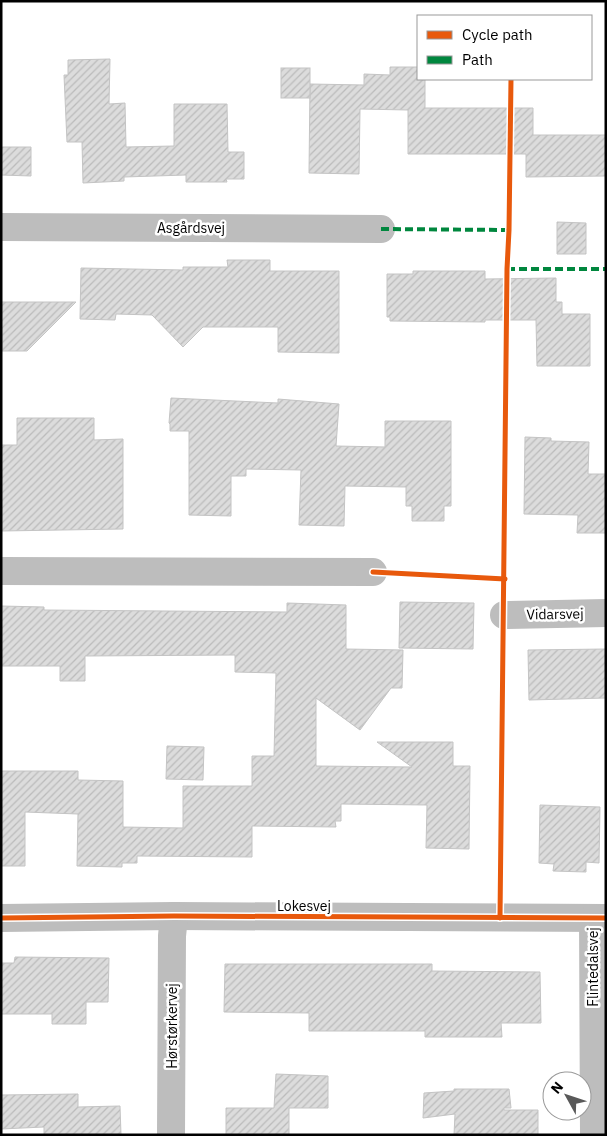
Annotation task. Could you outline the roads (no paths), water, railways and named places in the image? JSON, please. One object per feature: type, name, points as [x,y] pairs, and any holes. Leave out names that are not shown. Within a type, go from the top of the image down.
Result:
[{"type":"street","name":"Asgårdsvej","points":[[1,227],[382,229]]},
{"type":"street","points":[[1,571],[373,572]]},
{"type":"street","name":"Vidarsvej","points":[[504,615],[606,613]]},
{"type":"street","name":"Lokesvej","points":[[1,918],[174,916],[599,918]]},
{"type":"street","name":"Hørstørkervej","points":[[171,1135],[172,946],[174,916]]},
{"type":"street","name":"Flintedalsvej","points":[[594,1135],[599,918]]}]
